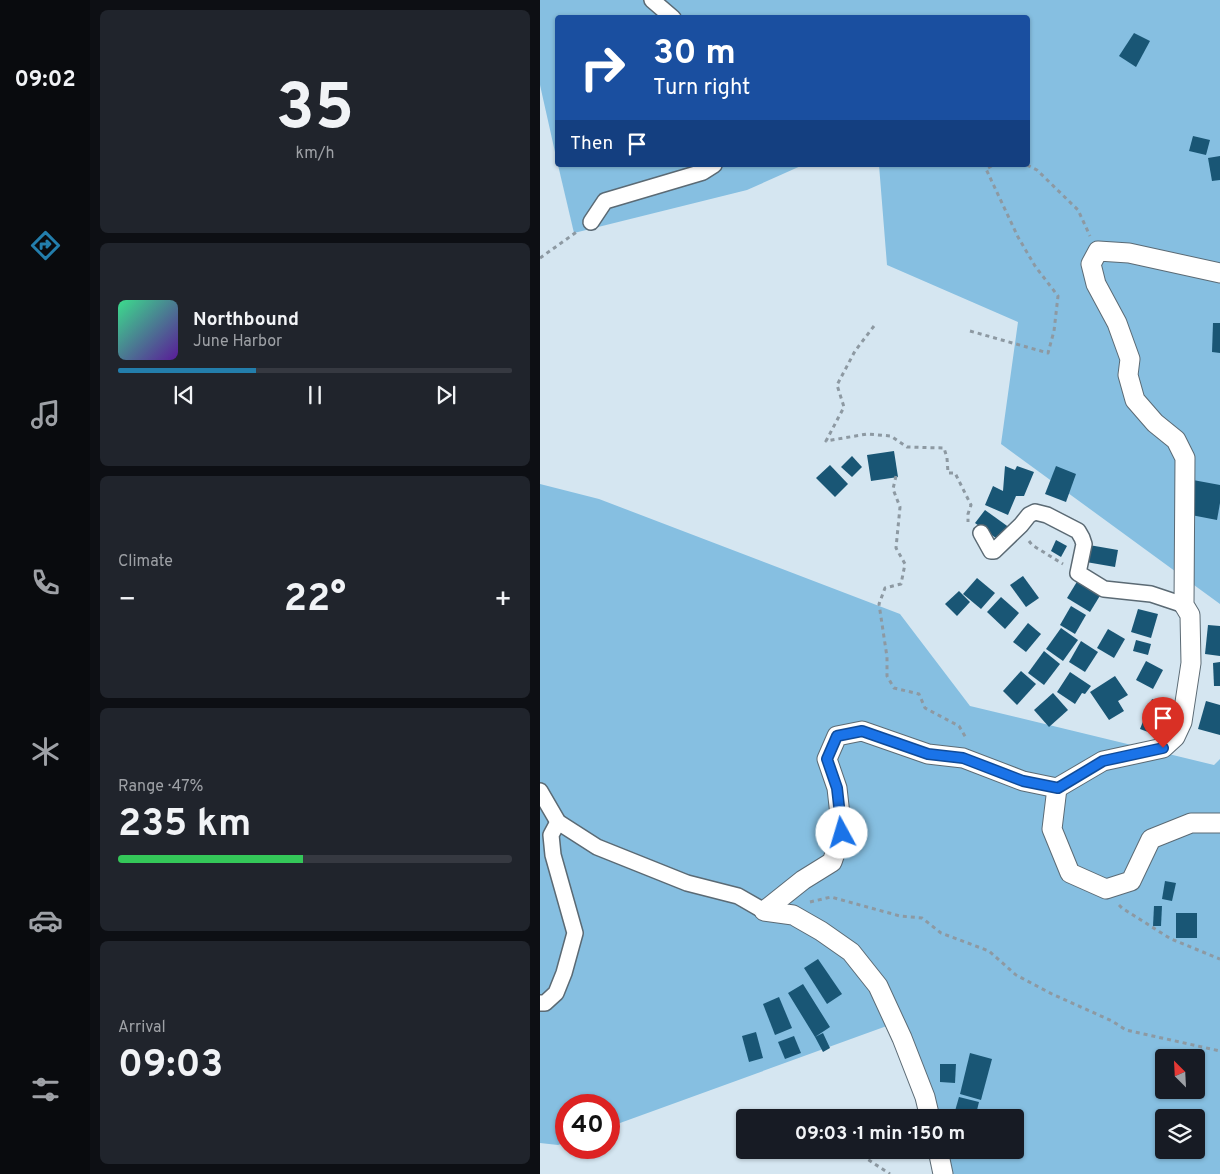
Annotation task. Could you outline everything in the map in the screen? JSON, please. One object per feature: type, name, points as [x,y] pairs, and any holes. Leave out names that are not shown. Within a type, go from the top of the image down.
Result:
[{"type":"street","points":[[652,0],[670,15]]},
{"type":"street","points":[[591,222],[605,201],[703,172],[711,167]]},
{"type":"street","points":[[764,911],[802,880],[832,862],[842,833],[837,788],[827,759],[837,736],[862,731],[928,754],[963,758],[1023,781],[1058,788],[1103,761],[1163,748],[1175,736],[1182,722],[1190,663],[1190,615],[1184,605],[1185,458],[1176,440],[1155,423],[1135,400],[1128,375],[1130,359],[1117,324],[1096,284],[1091,264],[1098,251],[1129,253],[1220,273]]},
{"type":"street","points":[[981,533],[991,551],[994,551],[1029,515],[1035,512],[1047,514],[1078,531],[1084,544],[1078,573],[1104,589],[1151,594],[1184,605]]},
{"type":"street","points":[[1058,788],[1052,829],[1070,873],[1106,889],[1131,881],[1151,839],[1191,823],[1220,823]]},
{"type":"street","points":[[540,792],[558,822],[596,847],[687,883],[738,896],[764,911],[793,915],[821,931],[851,952],[882,993],[902,1038],[928,1109]]},
{"type":"street","points":[[540,1003],[545,1003],[556,993],[564,973],[575,933],[553,855],[550,834],[558,822]]},
{"type":"street","points":[[940,1159],[943,1174]]},
{"type":"path","points":[[1030,166],[1037,170],[1078,210],[1098,251]]},
{"type":"path","points":[[970,331],[1048,353],[1054,331],[1058,296],[1035,266],[1018,236],[986,169],[990,167]]},
{"type":"path","points":[[540,258],[591,222]]},
{"type":"path","points":[[874,326],[855,351],[837,385],[844,407],[826,441],[867,434],[891,436],[907,447],[944,448],[948,473],[955,473],[971,505],[968,514],[968,527],[981,533]]},
{"type":"path","points":[[896,476],[893,489],[900,507],[896,548],[905,564],[901,584],[884,588],[879,604],[887,657],[887,676],[894,688],[919,694],[925,708],[959,726],[966,738],[963,758]]},
{"type":"path","points":[[1021,525],[1027,540],[1032,545],[1078,573]]},
{"type":"path","points":[[1106,889],[1122,908],[1171,939],[1220,959]]},
{"type":"path","points":[[802,903],[831,898],[900,916],[922,918],[941,933],[989,951],[1016,975],[1052,994],[1112,1021],[1126,1030],[1220,1051]]},
{"type":"path","points":[[867,1159],[890,1174]]},
{"type":"shaded area","points":[[540,0],[1220,0],[1220,604],[1001,444],[1018,322],[887,265],[879,167],[1030,167],[1030,15],[555,15],[555,152],[540,85]]},
{"type":"shaded area","points":[[558,167],[799,167],[747,190],[574,233]]},
{"type":"shaded area","points":[[540,484],[599,499],[900,614],[970,706],[1214,765],[1220,759],[1220,1174],[942,1174],[938,1159],[1024,1159],[1024,1109],[922,1109],[895,1023],[620,1123],[620,1094],[555,1094],[555,1145],[540,1143]]},
{"type":"building","points":[[1134,33],[1150,41],[1136,67],[1119,56]]},
{"type":"building","points":[[1193,136],[1210,140],[1206,155],[1189,151]]},
{"type":"building","points":[[1220,156],[1220,180],[1212,181],[1208,158]]},
{"type":"building","points":[[1213,323],[1220,323],[1220,353],[1212,352]]},
{"type":"building","points":[[894,451],[898,477],[871,481],[867,455]]},
{"type":"building","points":[[852,456],[862,467],[852,477],[841,467]]},
{"type":"building","points":[[830,465],[848,484],[835,497],[816,478]]},
{"type":"building","points":[[1005,466],[1015,470],[1017,466],[1034,472],[1024,496],[1016,496],[1008,515],[985,505],[993,486],[1003,491]]},
{"type":"building","points":[[1056,466],[1076,474],[1066,502],[1045,494]]},
{"type":"building","points":[[1193,480],[1220,485],[1220,503],[1217,520],[1186,514]]},
{"type":"building","points":[[985,510],[1010,528],[1000,541],[975,523]]},
{"type":"building","points":[[1056,540],[1067,546],[1061,557],[1051,551]]},
{"type":"building","points":[[1089,545],[1118,550],[1115,567],[1086,562]]},
{"type":"building","points":[[1023,576],[1039,598],[1026,607],[1010,585]]},
{"type":"building","points":[[977,578],[995,593],[981,609],[963,594]]},
{"type":"building","points":[[1078,580],[1101,594],[1090,612],[1067,598]]},
{"type":"building","points":[[959,591],[970,602],[957,616],[945,604]]},
{"type":"building","points":[[1001,597],[1019,613],[1005,629],[987,612]]},
{"type":"building","points":[[1071,606],[1086,615],[1075,634],[1060,625]]},
{"type":"building","points":[[1138,609],[1158,614],[1151,638],[1131,632]]},
{"type":"building","points":[[1028,623],[1041,634],[1026,652],[1013,642]]},
{"type":"building","points":[[1208,625],[1220,626],[1220,656],[1205,654]]},
{"type":"building","points":[[1061,628],[1078,640],[1063,661],[1046,649]]},
{"type":"building","points":[[1108,629],[1125,639],[1114,658],[1097,648]]},
{"type":"building","points":[[1136,640],[1151,644],[1148,655],[1133,651]]},
{"type":"building","points":[[1081,641],[1098,652],[1085,672],[1069,662]]},
{"type":"building","points":[[1044,651],[1060,664],[1044,685],[1028,673]]},
{"type":"building","points":[[1146,661],[1163,670],[1153,689],[1136,680]]},
{"type":"building","points":[[1220,662],[1220,686],[1214,686],[1213,663]]},
{"type":"building","points":[[1021,671],[1036,684],[1017,705],[1003,691]]},
{"type":"building","points":[[1070,672],[1091,686],[1085,694],[1082,693],[1075,704],[1057,692]]},
{"type":"building","points":[[1115,676],[1128,695],[1118,701],[1124,711],[1109,720],[1090,692]]},
{"type":"building","points":[[1053,693],[1068,710],[1049,727],[1034,710]]},
{"type":"building","points":[[1152,699],[1178,709],[1167,739],[1140,729]]},
{"type":"building","points":[[1206,701],[1220,705],[1220,735],[1198,729]]},
{"type":"building","points":[[1165,881],[1176,883],[1172,901],[1162,899]]},
{"type":"building","points":[[1154,906],[1162,906],[1161,926],[1153,926]]},
{"type":"building","points":[[1176,913],[1197,913],[1197,938],[1176,938]]},
{"type":"building","points":[[818,959],[842,994],[827,1004],[804,968]]},
{"type":"building","points":[[803,984],[830,1027],[815,1037],[788,993]]},
{"type":"building","points":[[779,997],[792,1028],[775,1035],[763,1004]]},
{"type":"building","points":[[756,1032],[763,1058],[749,1062],[742,1036]]},
{"type":"building","points":[[823,1033],[830,1048],[823,1052],[815,1037]]},
{"type":"building","points":[[794,1036],[801,1053],[785,1059],[778,1042]]},
{"type":"building","points":[[970,1053],[992,1059],[981,1100],[960,1094]]},
{"type":"building","points":[[940,1064],[956,1064],[955,1083],[940,1082]]},
{"type":"building","points":[[959,1097],[979,1102],[977,1109],[956,1109]]},
{"type":"route","points":[[842,833],[837,788],[827,759],[837,736],[862,731],[928,754],[963,758],[1023,781],[1058,788],[1103,761],[1163,748]]}]
